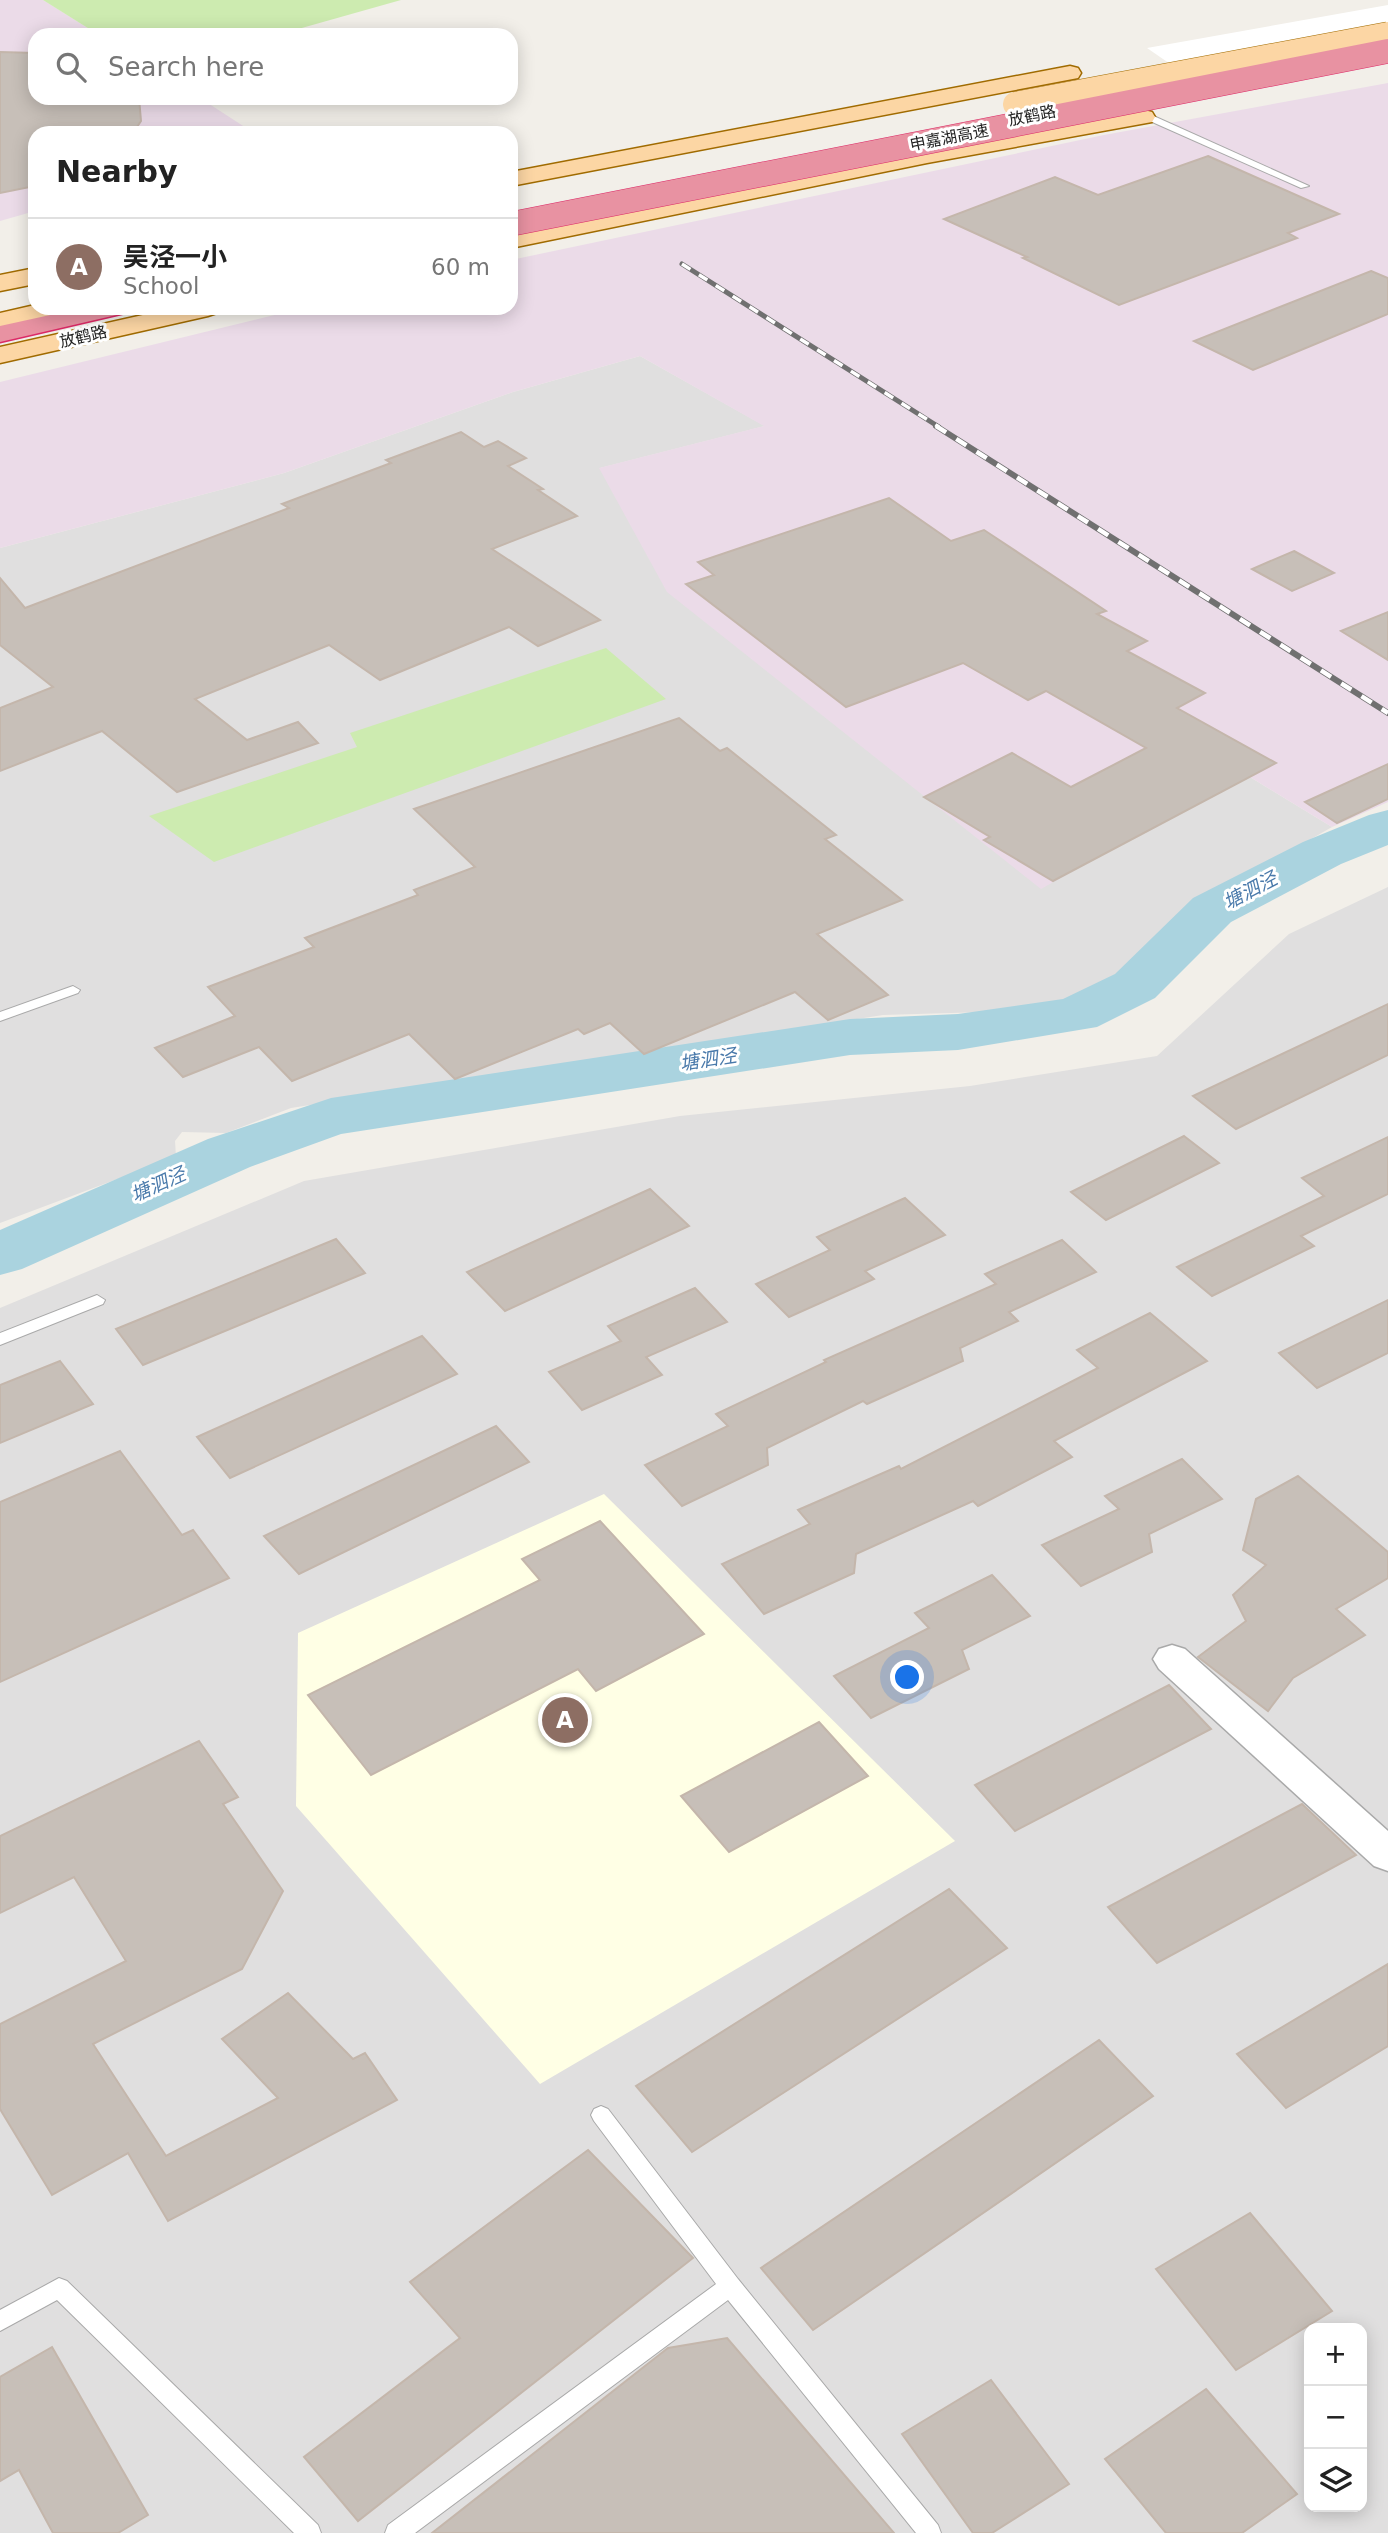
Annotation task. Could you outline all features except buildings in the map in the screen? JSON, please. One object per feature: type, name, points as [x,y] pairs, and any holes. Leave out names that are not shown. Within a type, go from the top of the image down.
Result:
[{"type":"highway","name":"申嘉湖高速","points":[[518,198],[1388,32]]},
{"type":"highway","name":"申嘉湖高速","points":[[518,223],[1388,48]]},
{"type":"highway","points":[[0,308],[28,302]]},
{"type":"highway","points":[[0,334],[86,315]]},
{"type":"main road","name":"放鹤路","points":[[518,214],[1388,32]]},
{"type":"main road","name":"放鹤路","points":[[518,198],[1388,48]]},
{"type":"main road","name":"放鹤路","points":[[518,178],[1070,73]]},
{"type":"main road","points":[[518,188],[905,116],[1020,110]]},
{"type":"main road","points":[[518,231],[944,145],[1020,110]]},
{"type":"main road","name":"放鹤路","points":[[518,239],[913,159],[1144,117]]},
{"type":"main road","points":[[0,283],[28,277]]},
{"type":"main road","points":[[0,295],[28,289]]},
{"type":"main road","name":"放鹤路","points":[[0,321],[28,315]]},
{"type":"main road","points":[[0,346],[137,315]]},
{"type":"main road","name":"放鹤路","points":[[0,355],[177,315]]},
{"type":"street","points":[[1172,1659],[1388,1855]]},
{"type":"lane","points":[[1070,73],[1144,117],[1304,186]]},
{"type":"lane","points":[[0,1017],[73,990]]},
{"type":"lane","points":[[0,1339],[97,1300]]},
{"type":"lane","points":[[601,2115],[730,2286],[930,2533]]},
{"type":"lane","points":[[396,2533],[730,2286]]},
{"type":"lane","points":[[0,2321],[59,2288],[310,2533]]},
{"type":"shaded area","points":[[0,0],[43,0],[88,28],[28,28],[28,105],[211,105],[243,126],[28,126],[28,213],[0,221]]},
{"type":"shaded area","points":[[1388,83],[1388,802],[1332,827],[1245,774],[1041,889],[667,592],[599,468],[764,426],[640,356],[513,392],[284,473],[0,548],[0,382],[274,315],[518,315],[518,259],[1104,135]]},
{"type":"shaded area","points":[[640,356],[765,426],[600,468],[1245,774],[1332,827],[1215,894],[1130,970],[1091,995],[1018,1011],[883,1015],[291,1108],[226,1133],[182,1132],[175,1141],[176,1157],[0,1223],[0,548],[284,473],[513,392]]},
{"type":"shaded area","points":[[1388,887],[1388,2533],[0,2533],[0,1308],[304,1181],[680,1116],[970,1086],[1157,1056],[1289,934]]},
{"type":"shaded area","points":[[604,1494],[955,1841],[540,2084],[296,1806],[298,1633]]},
{"type":"green space","points":[[43,0],[401,0],[302,28],[88,28]]},
{"type":"green space","points":[[606,648],[666,699],[214,862],[149,816],[357,747],[350,733]]},
{"type":"pier","points":[[1388,5],[1388,60],[1211,92],[1147,48]]},
{"type":"waterway","name":"塘泗泾","points":[[0,1254],[229,1153],[331,1117],[850,1037],[958,1032],[1077,1015],[1135,986],[1212,910],[1322,853],[1388,826]]},
{"type":"railway","points":[[682,264],[939,427]]},
{"type":"railway","points":[[936,426],[1388,713]]},
{"type":"place","name":"吴泾一小","points":[[565,1720]]}]
